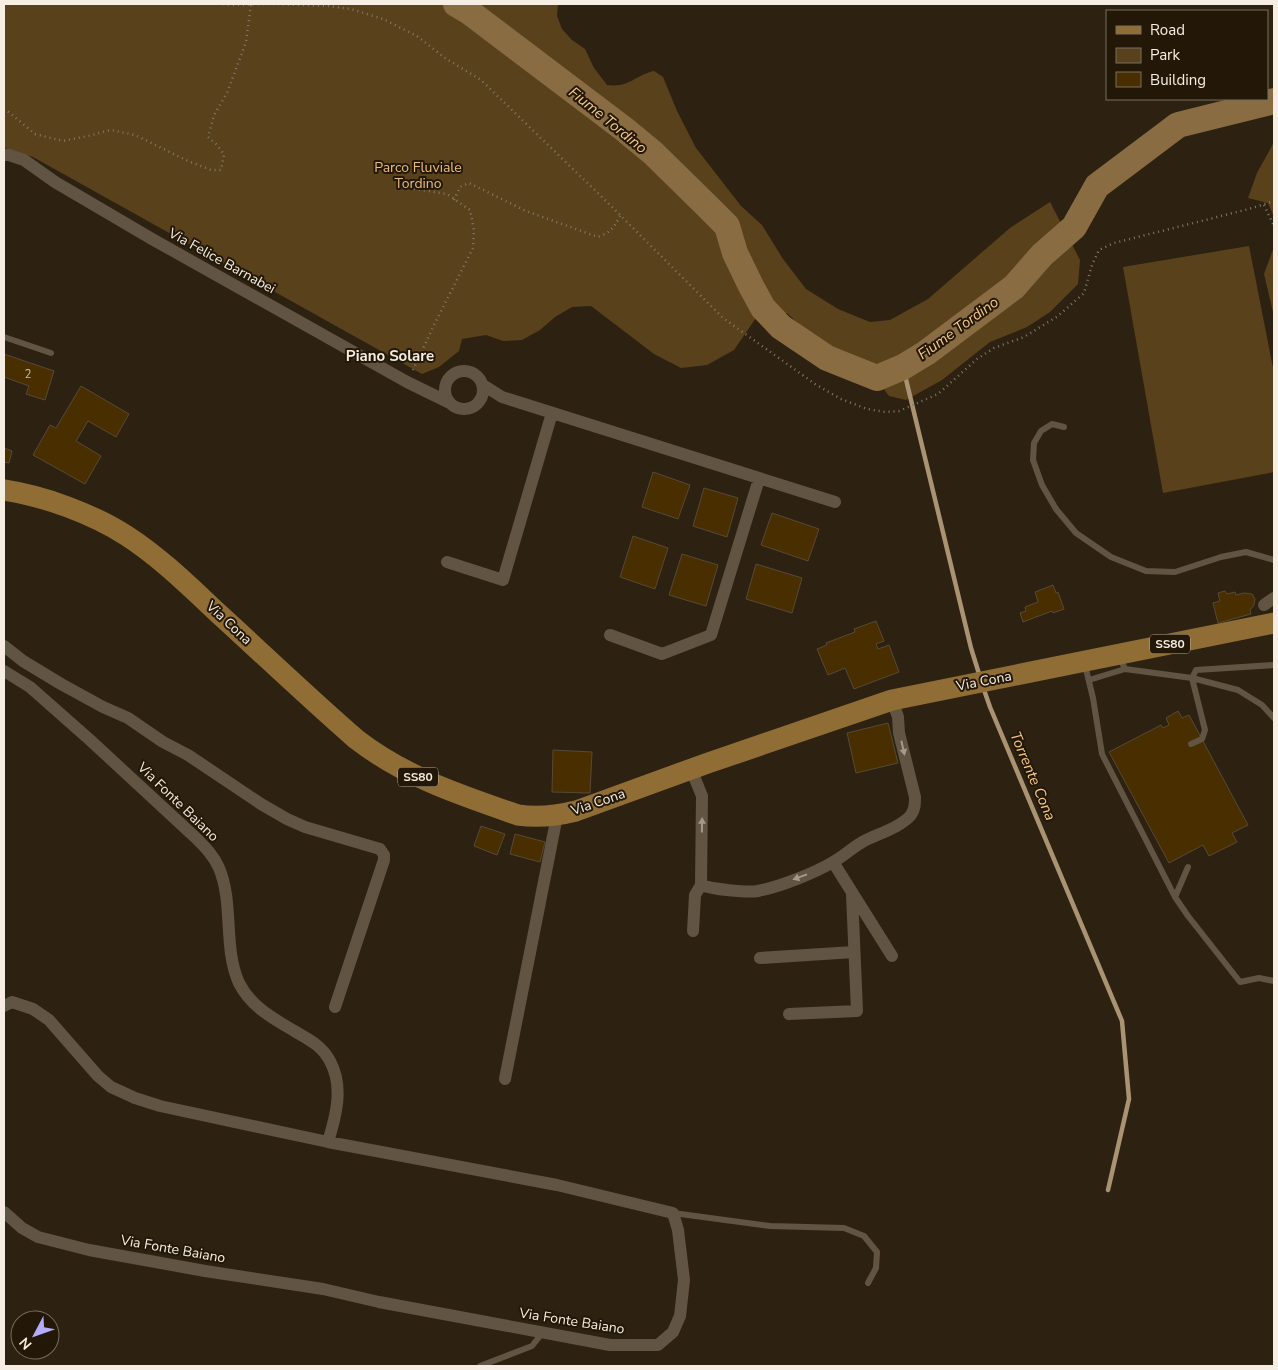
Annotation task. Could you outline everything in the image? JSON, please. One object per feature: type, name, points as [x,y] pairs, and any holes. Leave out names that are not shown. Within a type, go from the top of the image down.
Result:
[{"type":"main road","name":"Via Cona","points":[[4,490],[45,500],[83,513],[127,536],[187,585],[350,734],[384,759],[446,790],[518,815],[529,817],[557,816],[576,811],[691,769],[898,699],[1122,662],[1271,609]]},
{"type":"street","name":"Via Felice Barnabei","points":[[4,155],[24,160],[55,182],[152,239],[407,382],[450,403]]},
{"type":"street","points":[[483,384],[484,390],[481,399],[472,408],[466,410],[454,407],[445,393],[447,383],[454,374],[465,371],[476,375],[483,384],[502,397],[835,502]]},
{"type":"street","points":[[427,392],[447,383]]},
{"type":"street","points":[[481,399],[502,397]]},
{"type":"street","points":[[447,562],[503,580],[552,413]]},
{"type":"street","points":[[610,635],[662,654],[711,635],[760,479]]},
{"type":"street","points":[[4,646],[61,684],[103,707],[128,718],[287,819],[380,849],[384,855],[384,860],[335,1007]]},
{"type":"street","name":"Via Fonte Baiano","points":[[4,671],[30,687],[196,838],[211,855],[224,882],[233,961],[240,984],[260,1010],[311,1040],[321,1048],[330,1061],[337,1078],[338,1095],[328,1142]]},
{"type":"street","points":[[701,885],[752,892],[772,887],[817,871],[863,841],[910,816],[915,808],[915,797],[899,733],[898,699]]},
{"type":"street","points":[[691,769],[702,796],[701,885],[695,895],[694,931]]},
{"type":"street","points":[[505,1079],[557,816]]},
{"type":"street","points":[[833,862],[892,956]]},
{"type":"street","points":[[789,1014],[857,1011],[852,894]]},
{"type":"street","points":[[760,958],[854,952]]},
{"type":"street","points":[[4,1006],[12,1002],[33,1009],[49,1020],[98,1076],[111,1087],[135,1098],[160,1106],[328,1142],[557,1185],[673,1213]]},
{"type":"street","name":"Via Fonte Baiano","points":[[4,1212],[22,1228],[38,1237],[89,1250],[204,1271],[323,1289],[379,1302],[610,1344],[648,1345],[658,1345],[673,1332],[680,1316],[684,1280],[678,1230],[673,1213]]},
{"type":"lane","points":[[4,337],[51,353]]},
{"type":"lane","points":[[1064,427],[1052,424],[1041,431],[1034,444],[1033,460],[1042,485],[1056,509],[1076,533],[1111,557],[1146,571],[1175,572],[1246,552],[1274,560]]},
{"type":"lane","points":[[1122,662],[1238,690],[1262,706],[1274,718]]},
{"type":"lane","points":[[1191,744],[1202,739],[1205,730],[1192,678],[1196,670],[1274,665]]},
{"type":"lane","points":[[1079,669],[1093,698],[1102,754],[1175,897],[1240,982],[1258,978],[1274,981]]},
{"type":"lane","points":[[1175,897],[1188,867]]},
{"type":"lane","points":[[673,1213],[770,1226],[844,1228],[864,1236],[877,1252],[876,1268],[868,1283]]},
{"type":"lane","points":[[480,1366],[532,1346],[543,1332]]},
{"type":"path","points":[[223,4],[328,6],[350,9],[383,19],[417,36],[445,58],[481,80],[723,318],[815,384],[841,399],[867,409],[885,412],[899,411],[938,394],[977,359],[994,348],[1024,336],[1058,316],[1084,293],[1092,265],[1099,250],[1114,243],[1274,201]]},
{"type":"path","points":[[4,109],[35,134],[63,141],[111,130],[135,135],[188,161],[211,170],[221,170],[224,154],[208,137],[214,115],[227,93],[246,42],[251,4]]},
{"type":"path","points":[[454,200],[460,187],[469,183],[526,211],[598,237],[609,233],[620,216]]},
{"type":"path","points":[[407,382],[473,248],[474,230],[470,210],[447,194],[410,188]]},
{"type":"path","points":[[1264,205],[1274,226]]},
{"type":"green space","name":"Parco Fluviale Tordino","points":[[4,4],[558,4],[557,16],[562,29],[572,40],[585,49],[594,68],[607,85],[621,85],[654,71],[663,77],[677,111],[696,148],[741,206],[762,225],[783,259],[806,289],[838,309],[870,322],[890,320],[928,299],[1010,228],[1050,202],[1080,260],[1078,284],[1050,312],[1027,327],[990,342],[942,380],[906,400],[889,396],[863,361],[814,339],[787,313],[758,315],[734,350],[707,365],[681,368],[654,354],[591,306],[572,307],[555,317],[540,330],[522,340],[503,341],[486,335],[462,339],[459,351],[439,367],[422,374],[33,157],[4,148]]},
{"type":"green space","points":[[1274,142],[1274,217],[1268,203],[1248,198],[1257,173]]},
{"type":"green space","points":[[1249,246],[1274,373],[1274,472],[1163,493],[1123,267]]},
{"type":"green space","points":[[1274,247],[1274,312],[1273,312],[1264,274]]},
{"type":"building","points":[[4,354],[54,371],[45,400],[26,394],[29,386],[4,377]]},
{"type":"building","points":[[81,386],[129,414],[116,437],[88,421],[76,441],[101,456],[85,484],[33,455],[50,425],[56,428]]},
{"type":"building","points":[[4,448],[12,451],[9,463],[4,462]]},
{"type":"building","points":[[653,472],[690,485],[678,519],[642,507]]},
{"type":"building","points":[[704,488],[738,498],[727,537],[693,526]]},
{"type":"building","points":[[772,513],[819,529],[808,561],[761,545]]},
{"type":"building","points":[[633,536],[668,548],[655,589],[620,577]]},
{"type":"building","points":[[682,554],[718,565],[706,606],[669,595]]},
{"type":"building","points":[[756,564],[802,578],[792,613],[746,599]]},
{"type":"building","points":[[1053,585],[1056,593],[1058,592],[1064,609],[1053,613],[1052,611],[1023,622],[1020,613],[1026,611],[1025,607],[1038,602],[1035,592]]},
{"type":"building","points":[[1225,591],[1227,594],[1235,592],[1236,595],[1252,594],[1255,599],[1254,605],[1250,610],[1251,614],[1218,623],[1213,603],[1220,601],[1218,593]]},
{"type":"building","points":[[876,621],[884,641],[876,644],[878,649],[889,645],[899,672],[854,689],[845,668],[828,675],[817,649],[827,645],[826,643],[855,632],[854,629]]},
{"type":"building","points":[[1178,711],[1182,718],[1189,715],[1248,825],[1232,833],[1237,842],[1209,856],[1203,845],[1169,863],[1109,752],[1161,725],[1163,728],[1169,725],[1166,718]]},
{"type":"building","points":[[888,723],[898,763],[856,773],[847,733]]},
{"type":"building","points":[[553,750],[592,752],[590,793],[552,792]]},
{"type":"building","points":[[481,826],[505,834],[497,855],[474,846]]},
{"type":"building","points":[[515,834],[545,842],[540,862],[510,854]]},
{"type":"waterway","name":"Fiume Tordino","points":[[456,4],[468,11],[624,129],[653,153],[705,204],[727,226],[735,253],[751,286],[763,308],[781,327],[827,358],[877,378],[903,367],[926,353],[1014,287],[1042,255],[1074,227],[1097,186],[1178,125],[1274,101]]},
{"type":"waterway","name":"Torrente Cona","points":[[903,367],[971,648],[980,677]]},
{"type":"waterway","name":"Torrente Cona","points":[[983,687],[1122,1021],[1129,1099],[1108,1190]]},
{"type":"district","name":"Piano Solare","points":[[390,356]]}]
